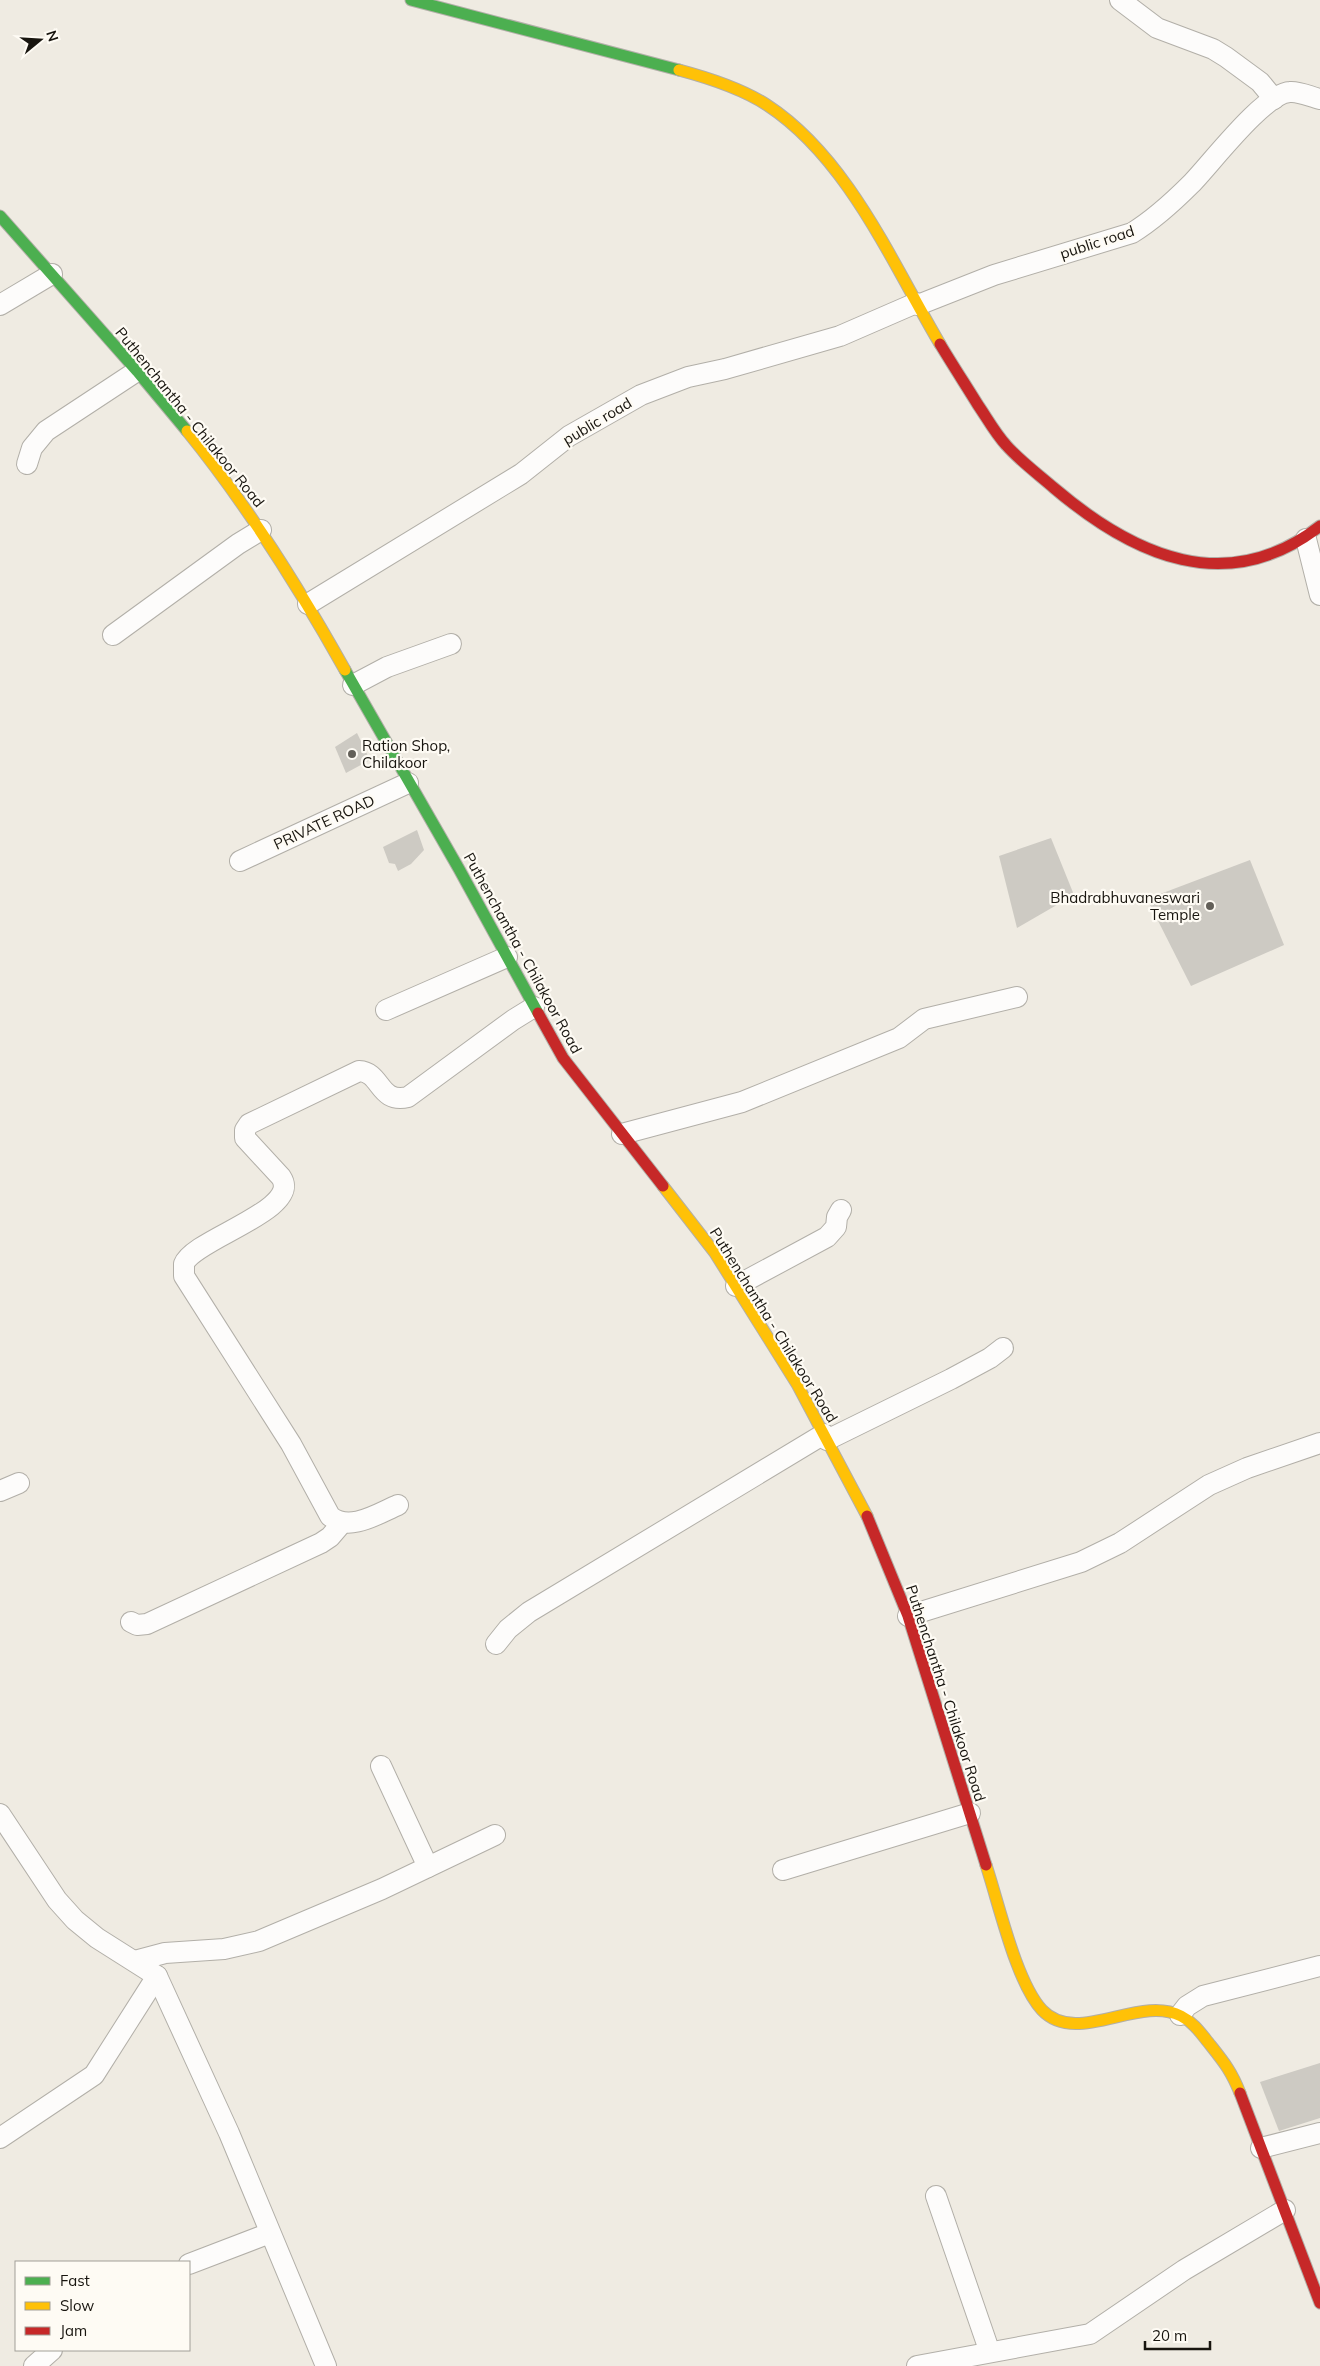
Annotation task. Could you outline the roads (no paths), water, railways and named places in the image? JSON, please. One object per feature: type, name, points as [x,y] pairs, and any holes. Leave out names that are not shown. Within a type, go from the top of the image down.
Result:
[{"type":"main road","points":[[411,0],[678,70],[725,86],[766,104],[825,155],[849,189],[958,374],[1004,444],[1097,523],[1139,547],[1193,564],[1212,565],[1259,560],[1279,553],[1313,532]]},
{"type":"main road","name":"Puthenchantha - Chilakoor Road","points":[[0,216],[137,370],[202,450],[261,530],[308,604],[563,1058],[715,1253],[797,1384],[869,1520],[908,1616],[1022,1978],[1042,2010],[1059,2023],[1076,2024],[1147,2011],[1160,2011],[1180,2015]]},
{"type":"main road","points":[[1180,2015],[1194,2025],[1231,2070],[1320,2303]]},
{"type":"street","points":[[1120,0],[1157,28],[1213,49],[1226,57],[1260,82],[1274,99]]},
{"type":"street","name":"public road","points":[[308,604],[521,474],[569,436],[641,395],[688,377],[725,369],[840,336],[994,274],[1132,233],[1146,224],[1191,184],[1239,130],[1274,99],[1290,92],[1320,99]]},
{"type":"street","points":[[0,305],[52,274]]},
{"type":"street","points":[[27,464],[32,448],[46,431],[137,370]]},
{"type":"street","points":[[112,635],[238,544],[261,530]]},
{"type":"street","points":[[1313,532],[1320,595]]},
{"type":"street","points":[[353,686],[387,667],[451,644]]},
{"type":"street","name":"PRIVATE ROAD","points":[[240,861],[408,783]]},
{"type":"street","points":[[386,1010],[507,957]]},
{"type":"street","points":[[622,1134],[742,1102],[899,1038],[924,1019],[1018,996]]},
{"type":"street","points":[[398,1505],[356,1522],[342,1523],[335,1520],[328,1513],[291,1444],[184,1276],[185,1259],[197,1248],[250,1221],[265,1210],[284,1190],[284,1183],[281,1177],[245,1138],[247,1126],[359,1071],[370,1074],[388,1096],[408,1097],[513,1020],[534,1008]]},
{"type":"street","points":[[736,1286],[827,1237],[836,1227],[837,1217],[841,1210]]},
{"type":"street","points":[[496,1644],[508,1629],[529,1612],[826,1437],[951,1379],[990,1358],[1003,1348]]},
{"type":"street","points":[[908,1616],[1081,1562],[1120,1543],[1209,1485],[1247,1468],[1320,1442]]},
{"type":"street","points":[[0,1491],[19,1483]]},
{"type":"street","points":[[131,1622],[137,1625],[147,1624],[322,1543],[330,1538],[342,1523]]},
{"type":"street","points":[[381,1766],[428,1867]]},
{"type":"street","points":[[783,1870],[970,1813]]},
{"type":"street","points":[[0,1814],[56,1900],[75,1920],[97,1938],[156,1976],[229,2134],[326,2366]]},
{"type":"street","points":[[135,1961],[165,1953],[224,1949],[259,1941],[334,1911],[495,1835]]},
{"type":"street","points":[[1180,2015],[1187,2006],[1203,1996],[1320,1966]]},
{"type":"street","points":[[0,2138],[94,2074],[156,1976]]},
{"type":"street","points":[[1261,2148],[1320,2133]]},
{"type":"street","points":[[936,2196],[986,2344]]},
{"type":"street","points":[[917,2366],[1090,2334],[1184,2270],[1285,2210]]},
{"type":"street","points":[[190,2264],[270,2233]]},
{"type":"street","points":[[34,2366],[51,2351]]},
{"type":"place","name":"Ration Shop, Chilakoor","points":[[352,754]]},
{"type":"place","name":"Bhadrabhuvaneswari Temple","points":[[1210,906]]}]
